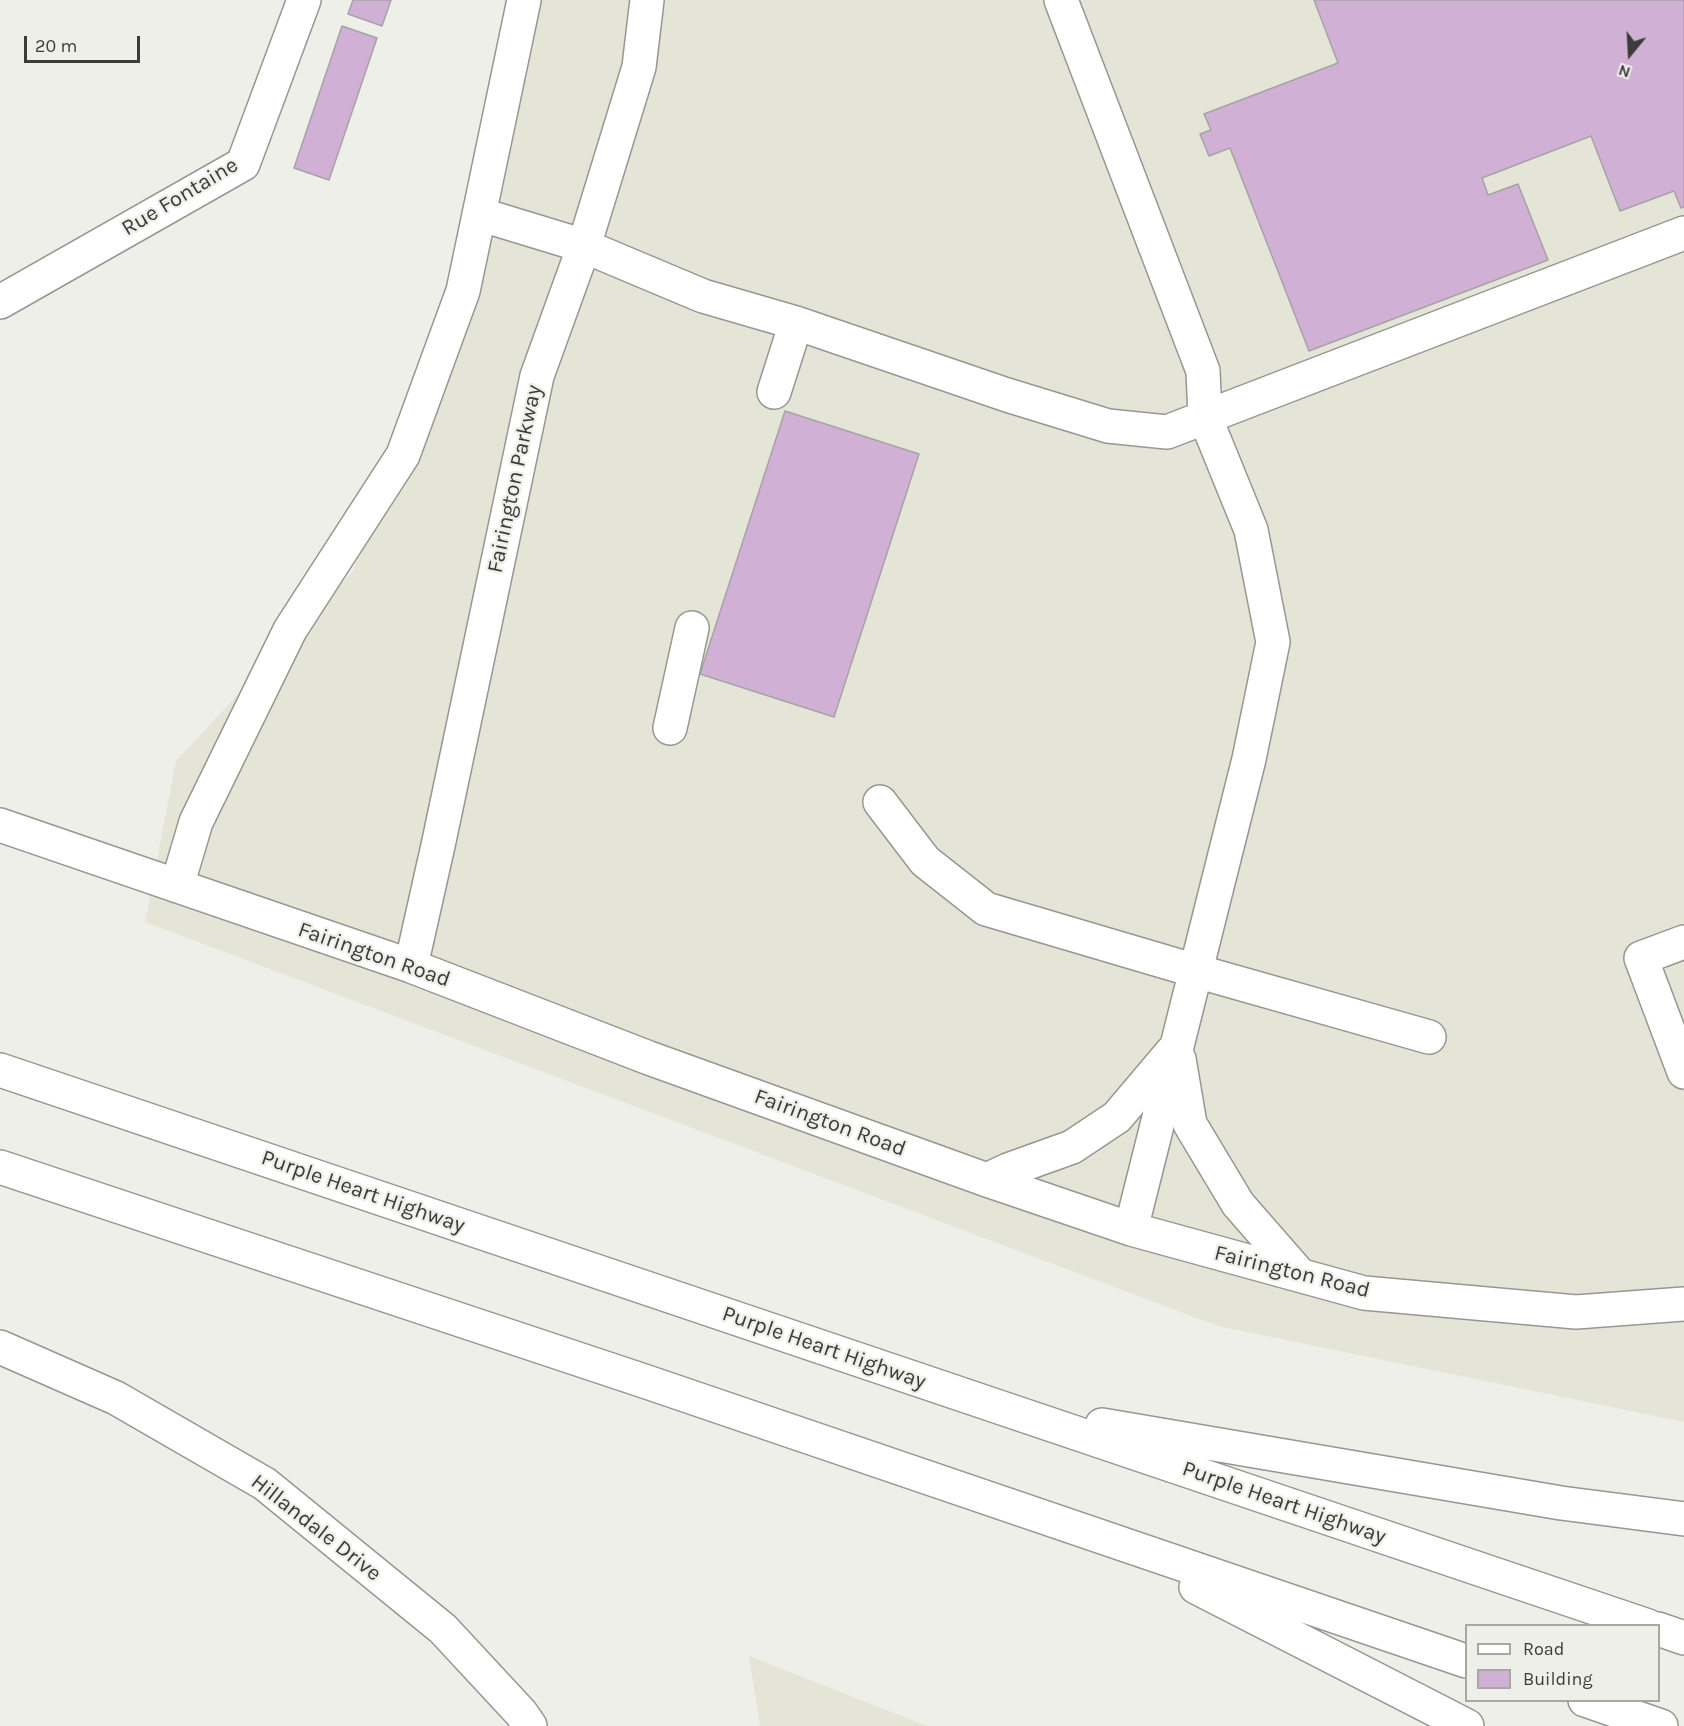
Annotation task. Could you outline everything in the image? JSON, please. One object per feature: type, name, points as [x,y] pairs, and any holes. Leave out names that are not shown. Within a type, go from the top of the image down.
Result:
[{"type":"main road","name":"Rue Fontaine","points":[[0,302],[243,164],[304,0]]},
{"type":"main road","points":[[177,886],[196,822],[290,630],[403,456],[462,291],[524,0]]},
{"type":"main road","name":"Fairington Parkway","points":[[411,966],[537,376],[584,246],[639,67],[647,0]]},
{"type":"main road","points":[[1060,0],[1203,370],[1205,417],[1251,530],[1273,642],[1249,759],[1131,1229]]},
{"type":"main road","points":[[479,214],[584,246],[703,296],[796,323],[1007,395],[1108,426],[1167,432],[1684,233]]},
{"type":"main road","points":[[774,393],[796,323]]},
{"type":"main road","points":[[670,728],[692,628]]},
{"type":"main road","points":[[880,802],[925,861],[986,909],[1429,1037]]},
{"type":"main road","name":"Fairington Road","points":[[0,825],[411,966],[650,1058],[987,1180],[1131,1229],[1364,1293],[1576,1312],[1684,1304]]},
{"type":"main road","points":[[1684,942],[1641,958],[1684,1072]]},
{"type":"main road","points":[[987,1180],[1072,1147],[1117,1117],[1177,1046]]},
{"type":"main road","points":[[1177,1046],[1190,1124],[1238,1204],[1300,1275]]},
{"type":"main road","name":"Purple Heart Highway","points":[[0,1070],[1642,1624]]},
{"type":"main road","points":[[0,1167],[644,1381],[1465,1660]]},
{"type":"main road","name":"Hillandale Drive","points":[[0,1347],[116,1398],[265,1484],[443,1629],[530,1726]]},
{"type":"main road","points":[[999,1407],[1561,1503],[1684,1519]]},
{"type":"main road","points":[[1095,1536],[1467,1726]]},
{"type":"main road","points":[[1660,1629],[1684,1638]]},
{"type":"main road","points":[[1588,1702],[1661,1726]]},
{"type":"shaded area","points":[[539,0],[1684,0],[1684,1422],[1218,1326],[145,922],[176,761],[353,571]]},
{"type":"shaded area","points":[[749,1656],[927,1726],[760,1726]]},
{"type":"building","points":[[353,0],[391,0],[382,26],[348,14]]},
{"type":"building","points":[[1314,0],[1684,0],[1684,207],[1681,208],[1674,191],[1620,211],[1591,136],[1482,178],[1488,195],[1518,184],[1548,260],[1309,351],[1230,148],[1209,156],[1200,134],[1211,130],[1204,114],[1338,63]]},
{"type":"building","points":[[342,26],[377,38],[329,180],[294,168]]},
{"type":"building","points":[[785,411],[919,454],[834,717],[700,674]]}]
